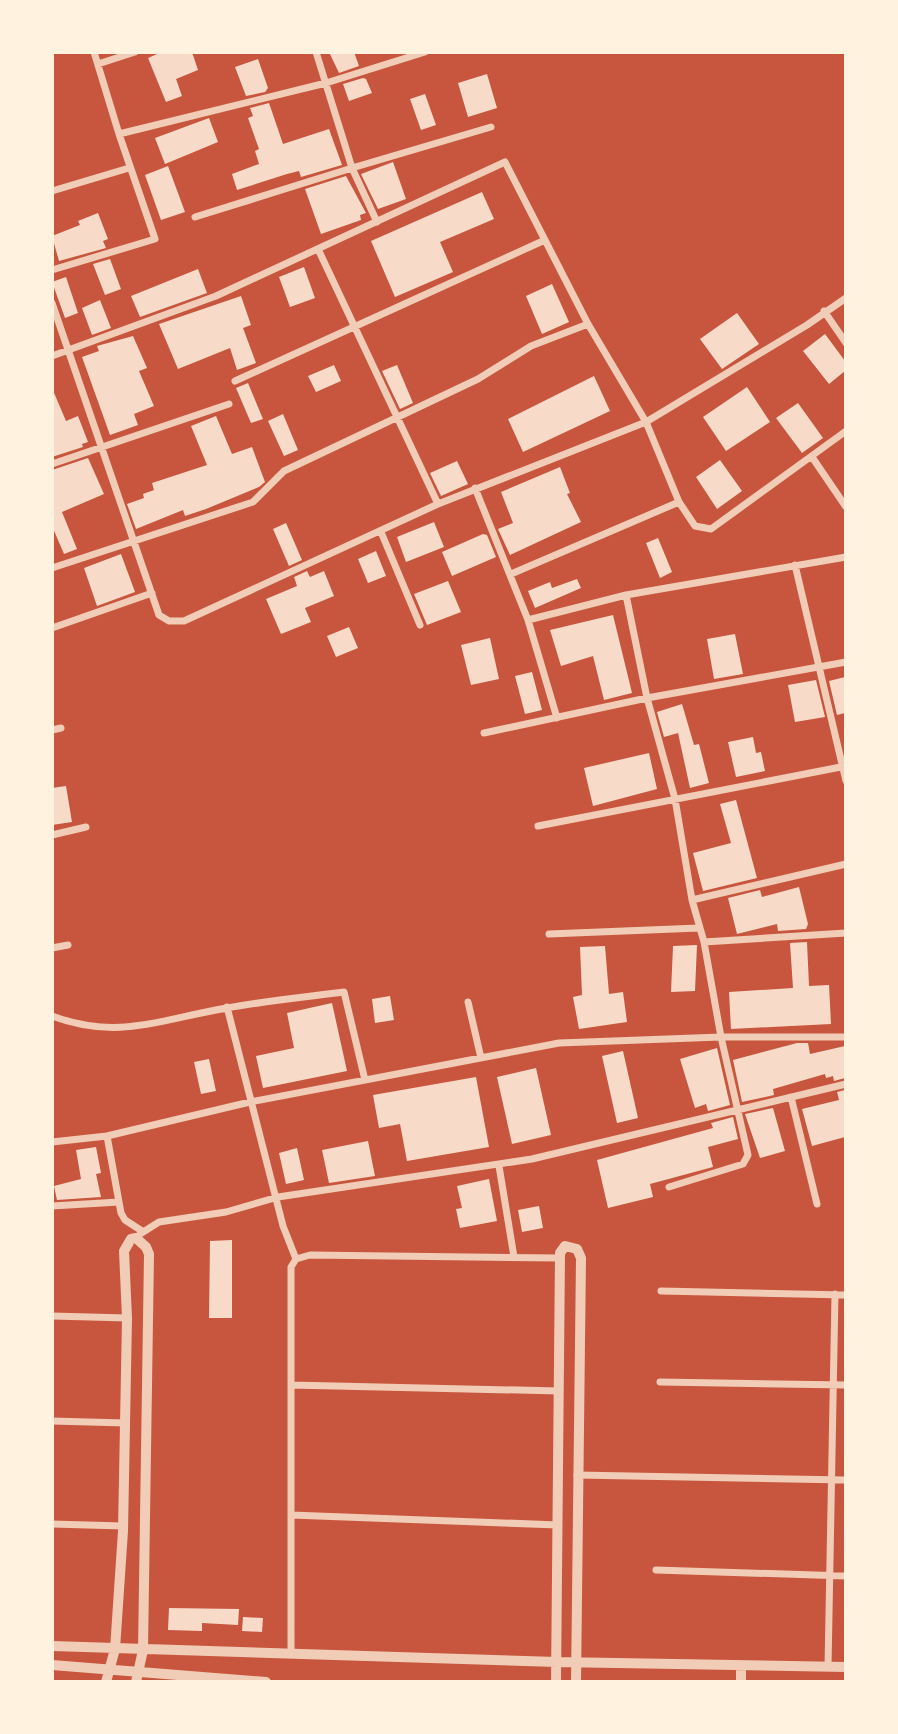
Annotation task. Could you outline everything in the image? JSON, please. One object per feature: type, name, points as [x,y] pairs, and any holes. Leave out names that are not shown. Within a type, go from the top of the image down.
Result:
[{"type":"street","points":[[52,270],[155,239],[129,168],[94,52]]},
{"type":"street","points":[[98,64],[135,52]]},
{"type":"street","points":[[316,52],[352,168],[377,222]]},
{"type":"street","points":[[119,134],[326,83],[425,52]]},
{"type":"street","points":[[195,216],[491,127]]},
{"type":"street","points":[[52,356],[216,296],[505,162],[588,324],[646,422],[679,502],[695,526],[710,529],[845,431]]},
{"type":"street","points":[[52,191],[129,168]]},
{"type":"street","points":[[235,381],[545,240]]},
{"type":"street","points":[[318,249],[438,504]]},
{"type":"street","points":[[52,303],[159,615],[169,621],[184,621],[475,488],[646,422],[807,325],[845,298]]},
{"type":"street","points":[[824,312],[845,343]]},
{"type":"street","points":[[52,568],[253,502],[284,471],[478,379],[531,346],[588,324]]},
{"type":"street","points":[[52,464],[229,404]]},
{"type":"street","points":[[812,457],[845,507]]},
{"type":"street","points":[[475,488],[528,620],[557,718]]},
{"type":"street","points":[[511,574],[679,502]]},
{"type":"street","points":[[381,532],[420,625]]},
{"type":"street","points":[[528,620],[626,596],[845,556]]},
{"type":"street","points":[[795,565],[821,666],[845,781]]},
{"type":"street","points":[[52,628],[152,593]]},
{"type":"street","points":[[626,596],[647,698],[675,799],[692,900],[704,942],[721,1037],[740,1109],[747,1160],[669,1187]]},
{"type":"street","points":[[484,733],[647,698],[845,662]]},
{"type":"street","points":[[52,730],[61,728]]},
{"type":"street","points":[[538,826],[844,766]]},
{"type":"street","points":[[52,835],[86,827]]},
{"type":"street","points":[[692,900],[845,864]]},
{"type":"street","points":[[548,934],[699,928]]},
{"type":"street","points":[[704,942],[845,933]]},
{"type":"street","points":[[52,948],[68,945]]},
{"type":"street","points":[[52,1016],[85,1026],[117,1030],[227,1007],[344,992],[365,1080]]},
{"type":"street","points":[[468,1002],[481,1058]]},
{"type":"street","points":[[227,1007],[250,1102],[278,1197],[283,1226],[296,1259]]},
{"type":"street","points":[[52,1142],[107,1136],[250,1102],[559,1043],[721,1037],[845,1037]]},
{"type":"street","points":[[106,1682],[115,1649],[123,1526],[127,1318],[124,1251],[131,1239],[159,1222],[226,1212],[278,1197],[499,1166],[845,1084]]},
{"type":"street","points":[[791,1097],[817,1205]]},
{"type":"street","points":[[107,1136],[125,1220],[139,1234],[149,1254],[142,1650],[137,1676]]},
{"type":"street","points":[[499,1166],[514,1257]]},
{"type":"street","points":[[52,1206],[119,1202]]},
{"type":"street","points":[[556,1682],[560,1258],[562,1249],[572,1246],[577,1249],[581,1258],[576,1682]]},
{"type":"street","points":[[290,1654],[291,1266],[296,1259],[310,1255],[560,1258]]},
{"type":"street","points":[[661,1291],[845,1295]]},
{"type":"street","points":[[828,1667],[835,1294]]},
{"type":"street","points":[[52,1316],[127,1318]]},
{"type":"street","points":[[660,1382],[845,1385]]},
{"type":"street","points":[[291,1385],[559,1391]]},
{"type":"street","points":[[52,1421],[125,1423]]},
{"type":"street","points":[[577,1475],[845,1480]]},
{"type":"street","points":[[291,1515],[558,1525]]},
{"type":"street","points":[[52,1524],[123,1526]]},
{"type":"street","points":[[656,1570],[845,1576]]},
{"type":"street","points":[[52,1646],[557,1662],[845,1667]]},
{"type":"street","points":[[52,1665],[110,1668],[137,1676],[266,1682]]},
{"type":"street","points":[[741,1666],[741,1682]]},
{"type":"building","points":[[162,52],[192,52],[198,70],[176,79],[182,96],[166,102],[148,58]]},
{"type":"building","points":[[329,52],[354,52],[359,66],[339,73]]},
{"type":"building","points":[[258,59],[268,88],[265,92],[246,96],[235,67]]},
{"type":"building","points":[[487,74],[497,108],[468,117],[458,83]]},
{"type":"building","points":[[363,78],[372,93],[349,101],[343,84]]},
{"type":"building","points":[[425,94],[436,125],[421,130],[410,99]]},
{"type":"building","points":[[269,103],[283,144],[329,129],[342,165],[301,177],[299,171],[237,190],[232,174],[259,164],[255,151],[259,149],[248,118],[253,116],[250,108]]},
{"type":"building","points":[[209,118],[218,142],[165,164],[155,138]]},
{"type":"building","points":[[393,162],[406,199],[378,209],[361,174]]},
{"type":"building","points":[[168,166],[185,212],[161,220],[145,175]]},
{"type":"building","points":[[346,176],[366,213],[360,215],[361,220],[321,234],[305,189]]},
{"type":"building","points":[[482,192],[494,219],[440,242],[453,272],[395,297],[371,241]]},
{"type":"building","points":[[98,213],[108,239],[103,241],[106,248],[59,261],[52,236],[80,225],[78,221]]},
{"type":"building","points":[[110,259],[121,289],[105,295],[93,264]]},
{"type":"building","points":[[304,267],[315,298],[290,307],[279,277]]},
{"type":"building","points":[[198,269],[207,293],[140,317],[131,296]]},
{"type":"building","points":[[66,277],[78,313],[65,318],[52,282]]},
{"type":"building","points":[[552,284],[569,322],[542,334],[526,296]]},
{"type":"building","points":[[241,296],[251,325],[243,328],[256,363],[237,370],[230,348],[178,369],[159,324]]},
{"type":"building","points":[[100,300],[111,328],[92,335],[82,308]]},
{"type":"building","points":[[737,313],[759,344],[722,369],[700,339]]},
{"type":"building","points":[[825,334],[845,361],[845,371],[829,384],[803,351]]},
{"type":"building","points":[[133,336],[147,368],[139,371],[154,406],[134,414],[138,425],[110,435],[82,357],[99,351],[97,346]]},
{"type":"building","points":[[334,365],[341,381],[316,392],[308,376]]},
{"type":"building","points":[[397,365],[413,403],[400,409],[382,371]]},
{"type":"building","points":[[594,376],[610,411],[523,452],[508,419]]},
{"type":"building","points":[[248,383],[263,419],[251,423],[236,388]]},
{"type":"building","points":[[747,387],[770,422],[726,451],[703,417]]},
{"type":"building","points":[[52,388],[66,421],[78,416],[88,442],[82,444],[83,447],[52,457]]},
{"type":"building","points":[[798,403],[823,438],[802,453],[776,418]]},
{"type":"building","points":[[283,414],[298,450],[284,456],[268,421]]},
{"type":"building","points":[[216,416],[232,454],[252,447],[265,482],[206,509],[185,516],[183,510],[136,529],[127,504],[144,498],[143,494],[154,490],[152,483],[207,465],[191,426]]},
{"type":"building","points":[[88,458],[104,494],[62,512],[77,549],[64,554],[52,526],[52,470]]},
{"type":"building","points":[[720,460],[742,491],[717,509],[696,477]]},
{"type":"building","points":[[457,461],[468,484],[441,496],[430,473]]},
{"type":"building","points":[[560,467],[570,493],[567,494],[581,522],[510,555],[498,529],[513,523],[501,492]]},
{"type":"building","points":[[434,522],[444,547],[406,562],[397,537]]},
{"type":"building","points":[[286,523],[302,560],[289,566],[273,529]]},
{"type":"building","points":[[483,534],[487,535],[496,557],[452,576],[442,552]]},
{"type":"building","points":[[658,538],[672,572],[660,578],[646,543]]},
{"type":"building","points":[[376,551],[386,576],[368,583],[358,559]]},
{"type":"building","points":[[121,554],[135,592],[97,606],[84,568]]},
{"type":"building","points":[[307,571],[310,577],[324,571],[334,596],[305,608],[311,622],[281,634],[266,599],[297,586],[294,577]]},
{"type":"building","points":[[577,579],[581,588],[535,608],[528,591],[550,582],[552,588]]},
{"type":"building","points":[[448,581],[461,612],[427,625],[414,594]]},
{"type":"building","points":[[613,615],[632,693],[604,700],[593,656],[561,666],[550,630]]},
{"type":"building","points":[[349,627],[358,648],[336,657],[327,636]]},
{"type":"building","points":[[735,634],[743,674],[714,679],[707,639]]},
{"type":"building","points":[[490,638],[499,679],[471,685],[461,645]]},
{"type":"building","points":[[532,672],[542,710],[525,714],[515,676]]},
{"type":"building","points":[[845,677],[845,713],[837,715],[829,681]]},
{"type":"building","points":[[816,680],[825,717],[795,722],[788,685]]},
{"type":"building","points":[[682,704],[694,745],[699,744],[709,783],[690,788],[678,733],[664,737],[657,712]]},
{"type":"building","points":[[753,737],[756,753],[761,752],[765,771],[736,777],[728,742]]},
{"type":"building","points":[[649,753],[657,789],[593,806],[584,768]]},
{"type":"building","points":[[66,786],[72,822],[52,825],[52,788]]},
{"type":"building","points":[[736,800],[757,878],[703,891],[693,853],[731,843],[720,804]]},
{"type":"building","points":[[799,887],[808,924],[806,929],[778,931],[777,924],[737,934],[728,898],[760,890],[762,897]]},
{"type":"building","points":[[807,942],[809,986],[829,985],[831,1024],[731,1029],[729,992],[793,988],[790,943]]},
{"type":"building","points":[[697,945],[695,991],[671,992],[673,946]]},
{"type":"building","points":[[605,946],[609,994],[623,992],[627,1022],[579,1029],[573,997],[582,995],[580,947]]},
{"type":"building","points":[[390,996],[394,1020],[375,1023],[372,999]]},
{"type":"building","points":[[332,1003],[347,1071],[263,1088],[256,1056],[294,1048],[287,1013]]},
{"type":"building","points":[[797,1043],[808,1043],[810,1054],[845,1046],[845,1078],[834,1081],[833,1076],[826,1078],[825,1074],[773,1089],[774,1095],[742,1102],[733,1060]]},
{"type":"building","points":[[717,1048],[730,1105],[708,1111],[706,1104],[695,1108],[680,1059]]},
{"type":"building","points":[[623,1051],[638,1118],[617,1123],[602,1056]]},
{"type":"building","points":[[209,1059],[216,1091],[201,1094],[194,1062]]},
{"type":"building","points":[[536,1068],[551,1135],[512,1144],[497,1077]]},
{"type":"building","points":[[476,1077],[489,1147],[407,1161],[400,1124],[379,1128],[373,1095]]},
{"type":"building","points":[[845,1090],[845,1137],[812,1146],[802,1109],[839,1100],[837,1092]]},
{"type":"building","points":[[773,1108],[785,1151],[760,1158],[745,1114]]},
{"type":"building","points":[[733,1117],[738,1139],[708,1147],[713,1167],[650,1184],[653,1197],[608,1208],[597,1160],[713,1128],[711,1123]]},
{"type":"building","points":[[368,1141],[375,1176],[329,1183],[322,1150]]},
{"type":"building","points":[[96,1147],[101,1173],[96,1174],[101,1197],[57,1200],[54,1186],[81,1179],[76,1150]]},
{"type":"building","points":[[297,1148],[304,1180],[286,1184],[279,1153]]},
{"type":"building","points":[[489,1179],[497,1221],[460,1228],[456,1209],[462,1208],[457,1186]]},
{"type":"building","points":[[539,1206],[543,1228],[522,1232],[518,1210]]},
{"type":"building","points":[[232,1240],[232,1318],[209,1318],[210,1241]]},
{"type":"building","points":[[169,1608],[239,1609],[238,1625],[202,1623],[202,1631],[168,1630]]},
{"type":"building","points":[[243,1617],[263,1618],[262,1632],[242,1631]]}]
